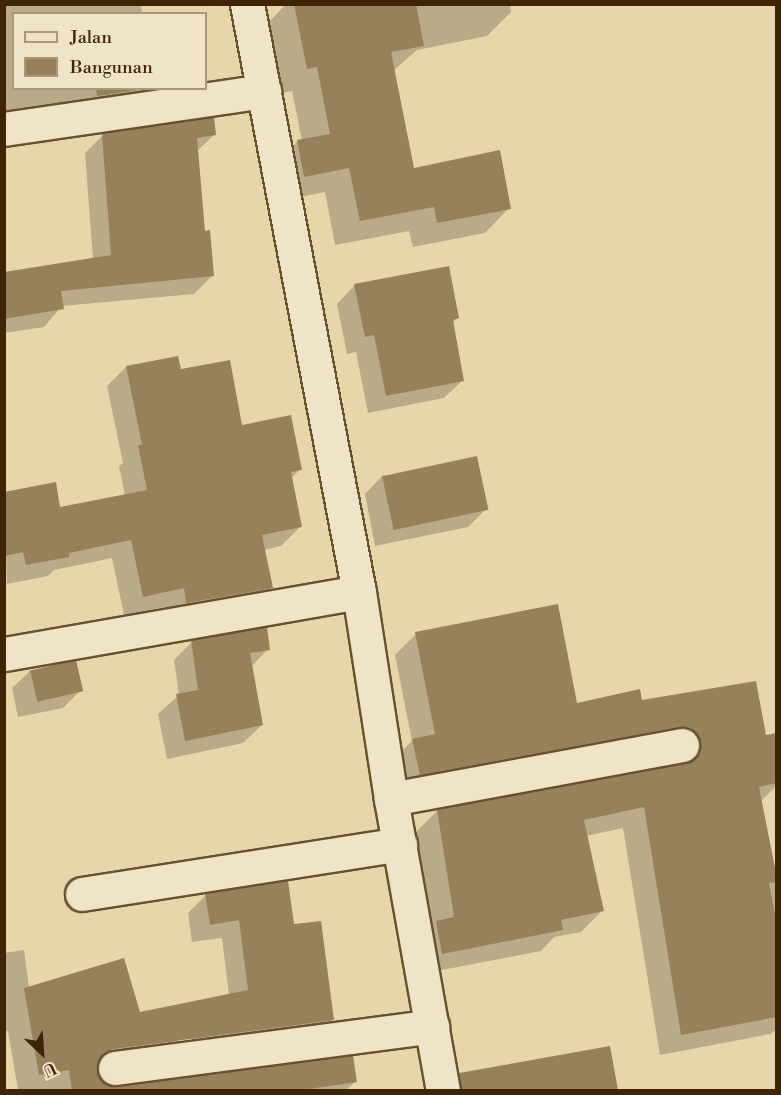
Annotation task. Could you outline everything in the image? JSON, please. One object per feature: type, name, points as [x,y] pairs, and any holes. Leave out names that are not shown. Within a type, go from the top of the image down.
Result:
[{"type":"street","points":[[247,4],[359,592],[391,799],[443,1090]]},
{"type":"street","points":[[4,129],[264,91]]},
{"type":"street","points":[[4,654],[359,592]]},
{"type":"street","points":[[391,799],[682,745]]},
{"type":"street","points":[[82,894],[400,844]]},
{"type":"street","points":[[115,1068],[432,1026]]},
{"type":"building","points":[[294,4],[416,4],[424,46],[391,52],[414,168],[500,150],[511,209],[437,223],[434,207],[360,221],[349,168],[304,177],[297,140],[330,134],[317,67],[307,69]]},
{"type":"building","points":[[96,90],[138,90],[97,96]]},
{"type":"building","points":[[214,117],[216,135],[197,138],[205,231],[210,230],[214,276],[61,291],[64,309],[4,319],[4,272],[111,255],[102,134]]},
{"type":"building","points":[[449,266],[459,318],[453,320],[464,381],[386,396],[374,335],[365,337],[354,284]]},
{"type":"building","points":[[178,356],[181,369],[230,360],[242,425],[291,415],[302,470],[291,472],[302,527],[262,535],[273,588],[186,603],[184,588],[143,597],[131,540],[69,553],[69,557],[26,565],[23,552],[4,556],[4,492],[56,482],[60,507],[147,490],[138,445],[142,445],[126,366]]},
{"type":"building","points":[[477,456],[488,510],[394,530],[382,476]]},
{"type":"building","points":[[558,604],[577,703],[640,689],[642,700],[756,681],[766,735],[777,733],[777,783],[759,787],[777,878],[777,882],[769,883],[777,925],[777,1017],[681,1035],[644,807],[584,820],[604,911],[561,920],[563,930],[442,954],[436,921],[454,917],[437,810],[685,763],[695,759],[700,751],[700,741],[696,732],[688,727],[679,727],[420,775],[412,739],[435,734],[415,632]]},
{"type":"building","points":[[267,627],[270,650],[250,653],[263,725],[185,741],[176,694],[198,690],[191,640]]},
{"type":"building","points":[[76,660],[83,691],[37,702],[30,671]]},
{"type":"building","points":[[288,881],[294,924],[321,921],[334,1020],[113,1049],[104,1053],[98,1060],[97,1071],[100,1079],[107,1085],[117,1087],[353,1055],[357,1082],[302,1090],[72,1090],[69,1070],[39,1075],[24,988],[124,958],[140,1012],[248,990],[239,920],[210,925],[205,894]]},
{"type":"building","points":[[610,1046],[618,1090],[461,1090],[459,1073]]}]
